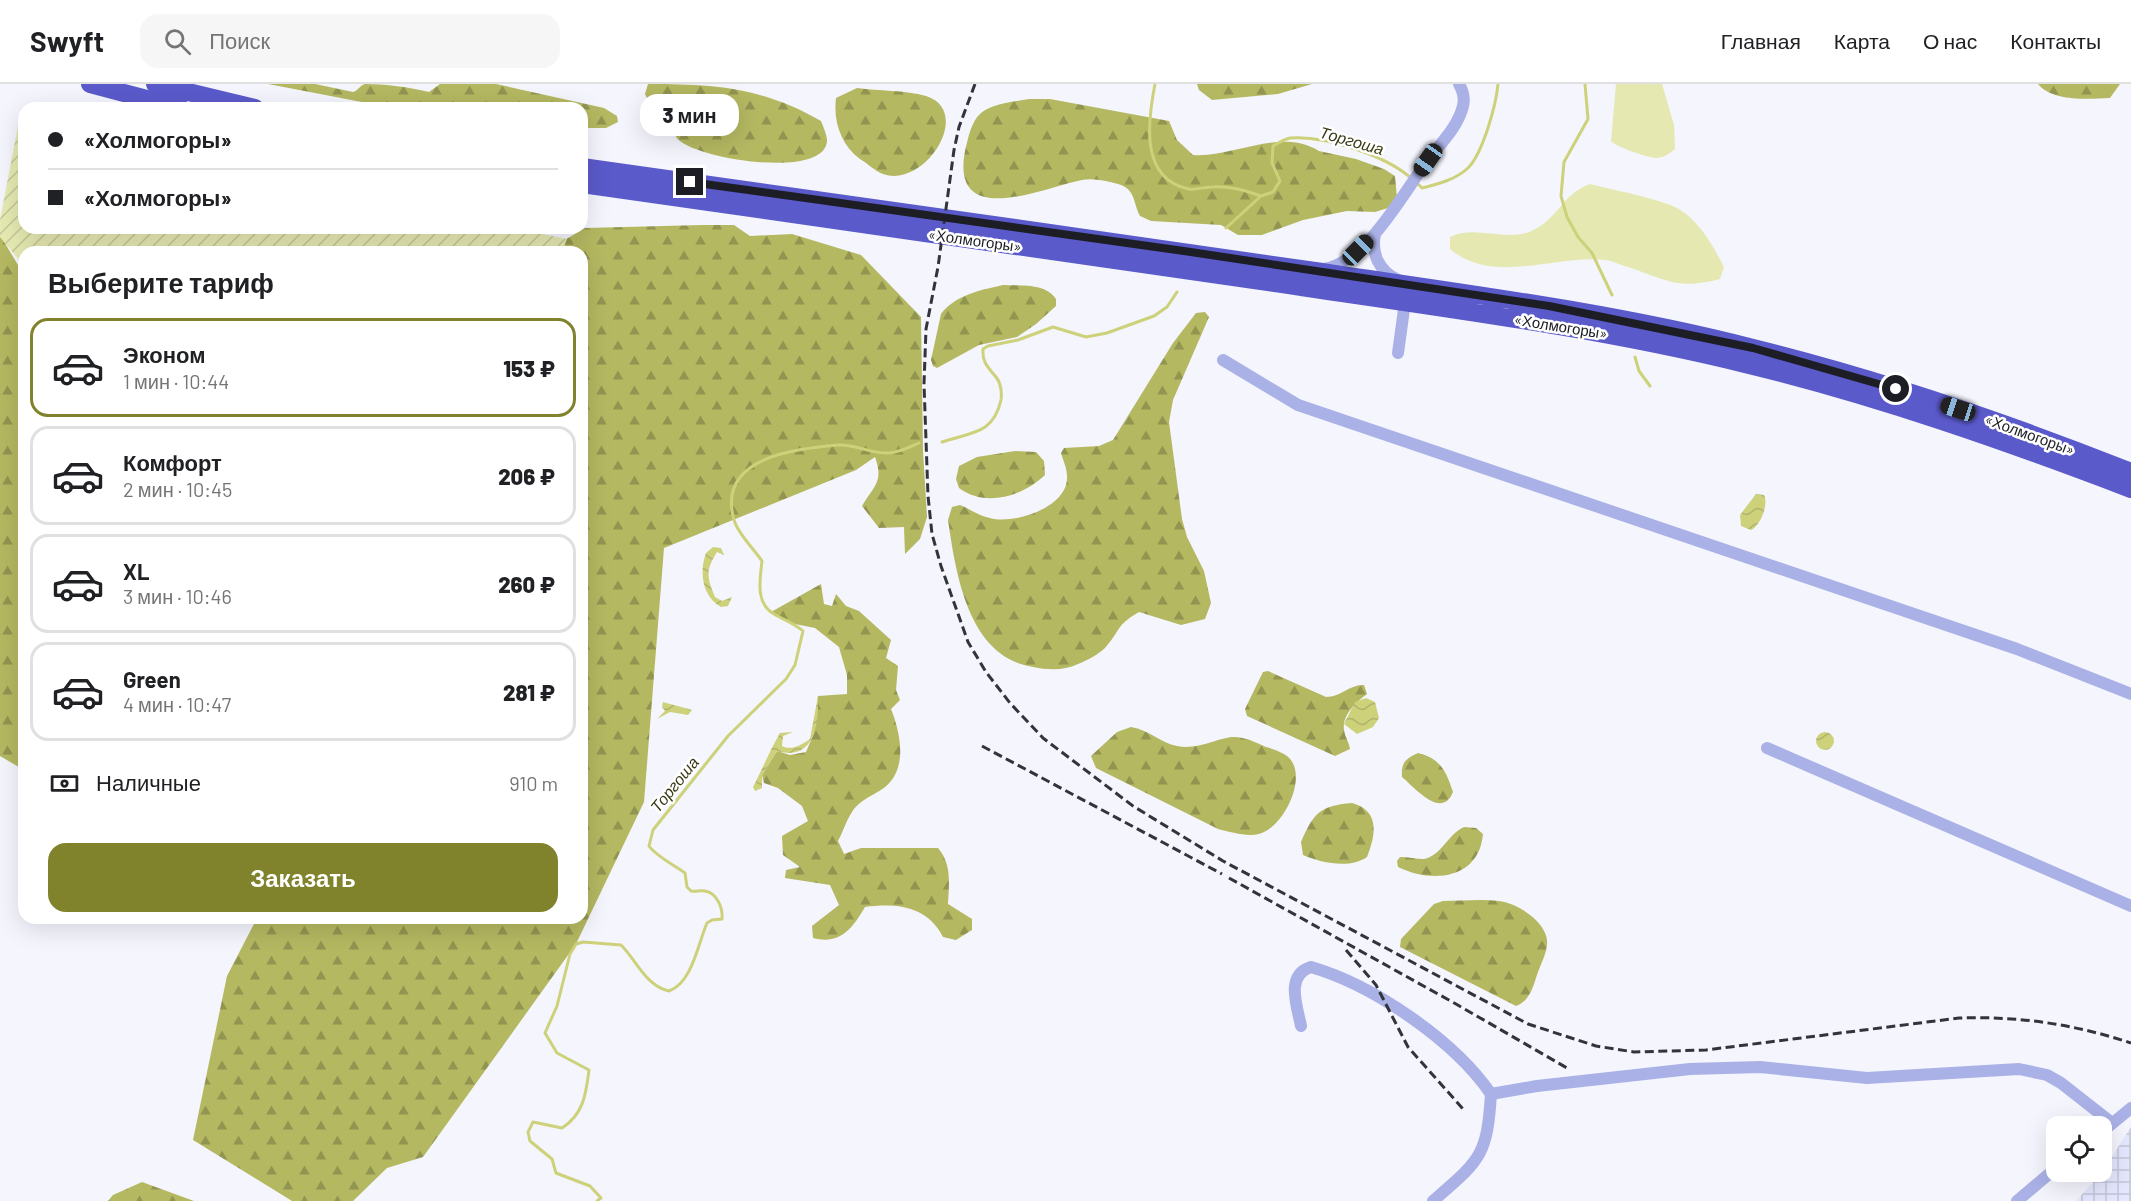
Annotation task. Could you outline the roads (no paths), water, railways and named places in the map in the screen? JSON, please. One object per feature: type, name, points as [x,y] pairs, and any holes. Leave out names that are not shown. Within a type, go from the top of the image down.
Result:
[{"type":"highway","points":[[90,84],[158,102]]},
{"type":"highway","points":[[155,84],[230,102]]},
{"type":"highway","name":"«Холмогоры»","points":[[588,168],[1311,271],[1406,293],[1549,306],[1753,348],[1979,415],[2131,472]]},
{"type":"highway","name":"«Холмогоры»","points":[[588,185],[1368,297],[1406,293],[1436,306],[1611,334],[1770,370],[1971,431],[2131,489]]},
{"type":"street","points":[[1311,271],[1341,264],[1376,232],[1452,129],[1463,105],[1464,93],[1459,84]]},
{"type":"street","points":[[1376,232],[1372,247],[1375,256],[1390,277],[1406,293],[1398,353]]},
{"type":"street","points":[[1223,360],[1298,405],[2017,649],[2131,694]]},
{"type":"street","points":[[1767,748],[2131,906]]},
{"type":"street","points":[[1300,1026],[1294,991],[1296,977],[1301,970],[1311,967],[1362,989],[1426,1028],[1467,1062],[1491,1094],[1484,1149],[1462,1176],[1433,1201]]},
{"type":"street","points":[[1491,1094],[1537,1086],[1690,1069],[1760,1066],[1867,1078],[2019,1069],[2047,1075],[2061,1083],[2103,1116]]},
{"type":"street","points":[[2112,1123],[2131,1108]]},
{"type":"street","points":[[2017,1201],[2046,1176]]},
{"type":"water","points":[[1756,494],[1764,495],[1765,504],[1760,520],[1751,530],[1741,526],[1740,515]]},
{"type":"water","points":[[713,547],[721,548],[724,555],[717,552],[713,559],[708,574],[710,584],[715,597],[722,601],[732,597],[728,606],[721,607],[715,602],[710,597],[704,583],[704,560],[706,553]]},
{"type":"water","points":[[818,696],[817,718],[812,738],[799,751],[789,753],[777,751],[762,775],[762,788],[755,791],[753,787],[780,733],[793,732],[783,736],[782,746],[789,748],[796,747],[810,739]]},
{"type":"water","points":[[1366,698],[1375,702],[1379,718],[1373,727],[1357,734],[1344,724],[1355,702]]},
{"type":"water","points":[[663,702],[692,710],[688,715],[670,712],[657,719],[665,711],[662,707]]},
{"type":"water","points":[[1825,732],[1831,735],[1834,741],[1831,747],[1825,750],[1819,747],[1816,741],[1819,735]]},
{"type":"waterway","points":[[1155,84],[1149,130],[1154,161],[1162,173],[1173,183],[1189,189],[1225,187],[1261,196]]},
{"type":"waterway","name":"Торгоша","points":[[1417,183],[1422,188],[1452,179],[1474,161],[1492,116],[1498,84]]},
{"type":"waterway","points":[[1585,84],[1588,119],[1564,162],[1561,196],[1567,217],[1578,237],[1592,253],[1612,295]]},
{"type":"waterway","name":"Торгоша","points":[[1226,228],[1261,196],[1273,192],[1280,181],[1272,163],[1273,146],[1288,139],[1320,140],[1355,149],[1387,162],[1412,179]]},
{"type":"waterway","name":"Торгоша","points":[[942,442],[979,430],[992,420],[997,411],[1001,400],[1001,388],[998,379],[985,361],[983,349],[1018,340],[1053,327],[1086,337],[1107,333],[1154,316],[1167,307],[1177,292]]},
{"type":"waterway","points":[[1635,357],[1639,371],[1650,386]]},
{"type":"waterway","name":"Торгоша","points":[[597,1201],[601,1198],[590,1186],[556,1173],[552,1159],[530,1141],[528,1132],[533,1122],[562,1128],[575,1116],[585,1095],[589,1070],[557,1053],[545,1033],[557,1006],[570,954],[576,944],[583,942],[621,945],[654,984],[669,991],[677,987],[689,972],[707,923],[722,919],[721,910],[713,895],[705,891],[691,891],[687,887],[685,873],[652,850],[649,846],[653,830],[728,736],[786,679],[795,665],[803,631],[774,614],[764,604],[760,590],[762,561],[734,520],[732,499],[737,482],[748,470],[763,460],[781,454],[838,445],[888,453],[919,443]]},
{"type":"railway","points":[[975,84],[959,127],[954,150],[938,267],[926,329],[924,384],[928,496],[932,534],[968,642],[986,672],[1010,703],[1043,738],[1133,806],[1223,861],[1528,1024],[1596,1046],[1634,1052],[1706,1050],[1959,1018],[2003,1018],[2067,1026],[2131,1043]]},
{"type":"railway","points":[[982,746],[1222,874]]},
{"type":"railway","points":[[1229,878],[1567,1068]]},
{"type":"railway","points":[[1346,950],[1376,985],[1408,1047],[1464,1110]]}]
